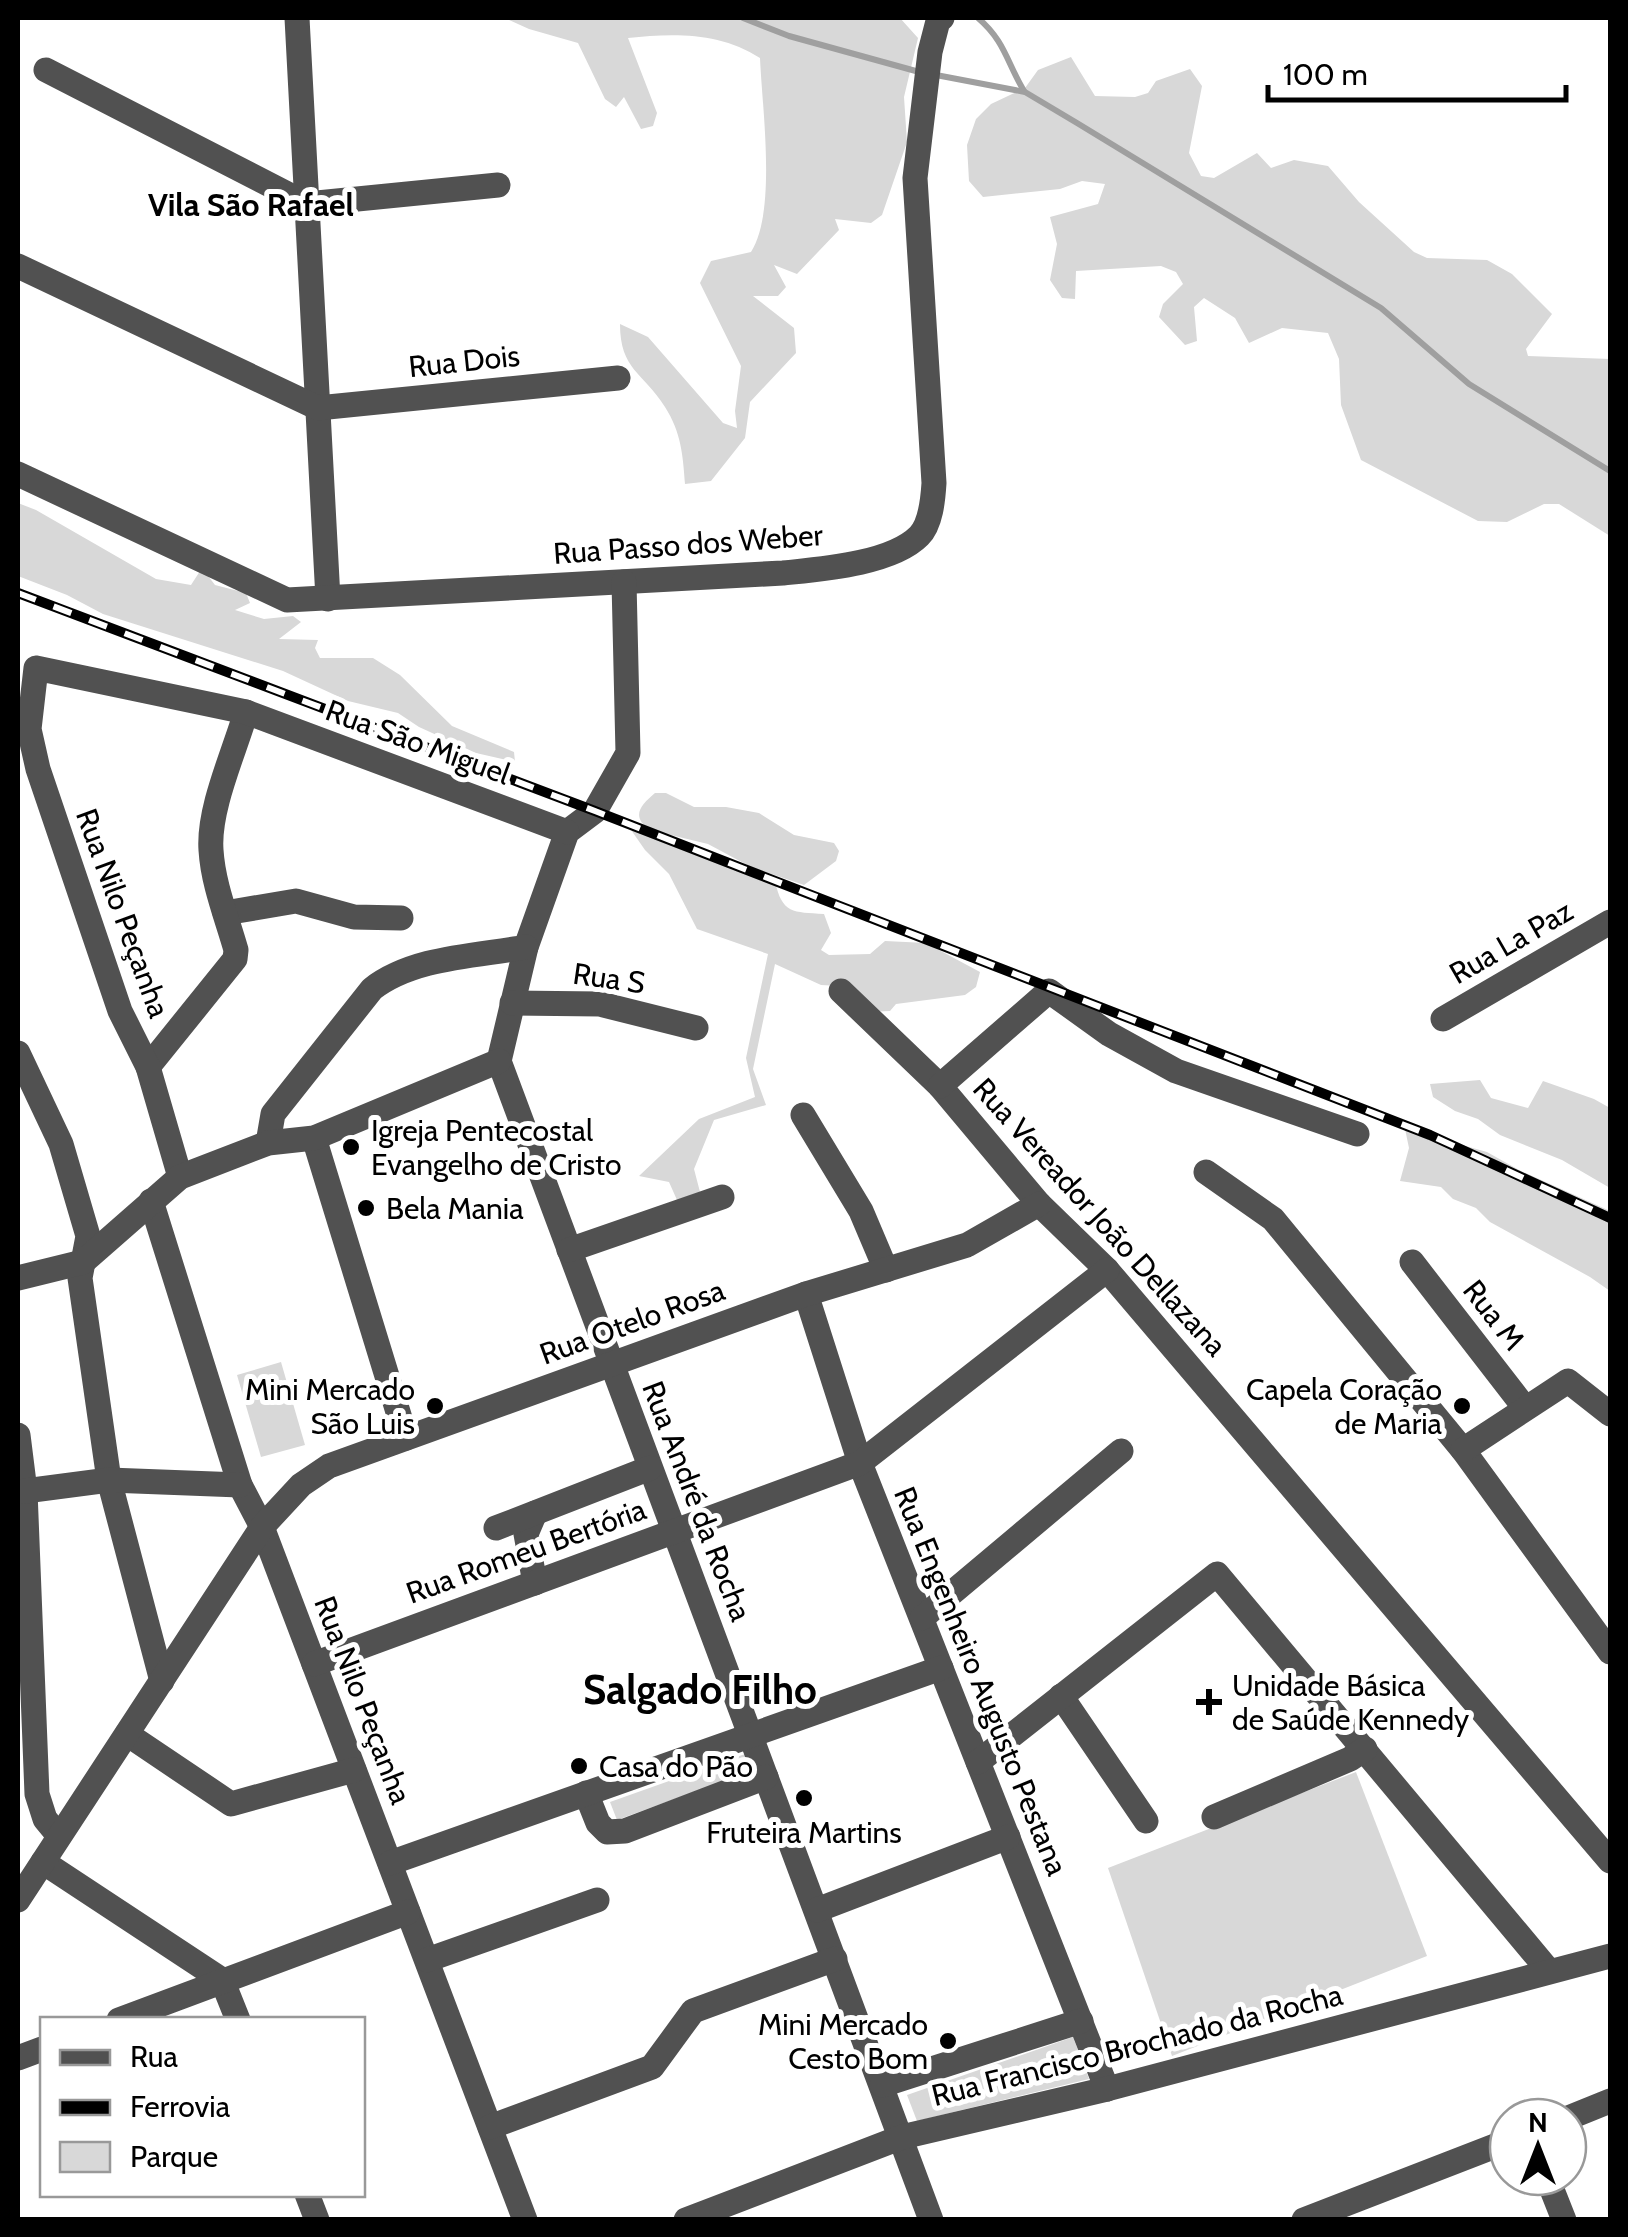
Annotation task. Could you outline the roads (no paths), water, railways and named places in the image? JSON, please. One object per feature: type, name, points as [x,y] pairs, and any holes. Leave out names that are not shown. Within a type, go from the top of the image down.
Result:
[{"type":"street","points":[[297,18],[328,600]]},
{"type":"street","name":"Rua Passo dos Weber","points":[[18,474],[288,600],[825,568],[886,555],[920,535],[933,505],[915,178],[930,52],[942,18]]},
{"type":"street","points":[[46,70],[307,204],[498,185]]},
{"type":"street","points":[[18,266],[318,408]]},
{"type":"street","name":"Rua Dois","points":[[318,408],[618,378]]},
{"type":"street","points":[[18,1278],[83,1262],[180,1176],[268,1143],[314,1138],[499,1061],[526,948],[567,832],[594,812],[628,754],[624,582]]},
{"type":"street","name":"Rua São Miguel","points":[[36,668],[246,712],[567,832]]},
{"type":"street","name":"Rua Nilo Peçanha","points":[[36,668],[29,730],[38,769],[120,1011],[148,1067],[180,1176]]},
{"type":"street","points":[[148,1067],[236,959],[210,847],[213,817],[246,712]]},
{"type":"street","points":[[225,912],[296,901],[354,917],[401,918]]},
{"type":"street","name":"Rua La Paz","points":[[1443,1019],[1610,922]]},
{"type":"street","points":[[268,1143],[273,1114],[365,997],[390,975],[417,966],[526,948]]},
{"type":"street","points":[[940,1086],[1049,990],[1109,1034],[1176,1070],[1357,1134]]},
{"type":"street","name":"Rua Vereador João Dellazana","points":[[841,991],[940,1086],[1039,1204],[1107,1270],[1610,1862]]},
{"type":"street","name":"Rua S","points":[[512,1004],[600,1004],[696,1028]]},
{"type":"street","points":[[18,1053],[60,1144],[88,1236],[80,1278],[109,1480],[162,1681]]},
{"type":"street","name":"Rua André da Rocha","points":[[499,1061],[932,2220]]},
{"type":"street","points":[[803,1115],[860,1211],[886,1270]]},
{"type":"street","points":[[314,1138],[406,1438]]},
{"type":"street","points":[[1206,1172],[1274,1219],[1463,1450],[1610,1652]]},
{"type":"street","points":[[569,1250],[722,1197]]},
{"type":"street","name":"Rua Nilo Peçanha","points":[[150,1201],[240,1485],[262,1527],[526,2220]]},
{"type":"street","name":"Rua Otelo Rosa","points":[[18,1900],[262,1527],[301,1485],[329,1466],[610,1364],[806,1294],[966,1245],[1039,1204]]},
{"type":"street","name":"Rua M","points":[[1412,1262],[1525,1408]]},
{"type":"street","name":"Rua Romeu Bertória","points":[[314,1664],[860,1463],[1107,1270]]},
{"type":"street","name":"Rua Engenheiro Augusto Pestana","points":[[806,1294],[860,1463],[1107,2088]]},
{"type":"street","points":[[1463,1450],[1568,1381],[1610,1414]]},
{"type":"street","points":[[18,1434],[25,1491],[37,1794],[45,1819],[60,1836]]},
{"type":"street","points":[[922,1618],[1121,1451]]},
{"type":"street","points":[[496,1528],[650,1468]]},
{"type":"street","points":[[25,1491],[109,1480],[240,1485]]},
{"type":"street","points":[[535,1513],[526,1534],[535,1582]]},
{"type":"street","points":[[978,1762],[1217,1574],[1549,1971]]},
{"type":"street","points":[[390,1863],[941,1668]]},
{"type":"street","points":[[1062,1696],[1146,1820]]},
{"type":"street","points":[[127,1734],[230,1804],[354,1770]]},
{"type":"street","points":[[1214,1816],[1364,1750]]},
{"type":"street","points":[[586,1793],[598,1823],[608,1832],[625,1832],[766,1778]]},
{"type":"street","points":[[816,1910],[1008,1837]]},
{"type":"street","points":[[43,1862],[222,1980],[237,2017]]},
{"type":"street","points":[[427,1960],[597,1900]]},
{"type":"street","points":[[127,2017],[408,1912]]},
{"type":"street","name":"Rua Francisco Brochado da Rocha","points":[[686,2220],[902,2137],[1107,2088],[1610,1956]]},
{"type":"street","points":[[490,2127],[652,2067],[694,2011],[835,1959]]},
{"type":"street","name":"Rua Francisco Brochado da Rocha","points":[[882,2085],[1081,2022]]},
{"type":"street","points":[[1304,2220],[1488,2149]]},
{"type":"waterway","points":[[743,18],[789,36],[923,73]]},
{"type":"waterway","points":[[978,18],[1000,44],[1024,91]]},
{"type":"waterway","points":[[936,75],[1025,92],[1381,308],[1469,384],[1610,471]]},
{"type":"railway","points":[[18,593],[595,811],[1430,1135],[1610,1218]]},
{"type":"place","name":"Igreja Pentecostal Evangelho de Cristo","points":[[351,1147]]},
{"type":"place","name":"Bela Mania","points":[[366,1208]]},
{"type":"place","name":"Mini Mercado São Luis","points":[[435,1406]]},
{"type":"place","name":"Capela Coração de Maria","points":[[1462,1406]]},
{"type":"place","name":"Unidade Básica de Saúde Kennedy","points":[[1209,1702]]},
{"type":"place","name":"Casa do Pão","points":[[579,1766]]},
{"type":"place","name":"Fruteira Martins","points":[[804,1798]]},
{"type":"place","name":"Mini Mercado Cesto Bom","points":[[948,2041]]},
{"type":"district","name":"Vila São Rafael","points":[[251,204]]},
{"type":"district","name":"Salgado Filho","points":[[700,1689]]}]
